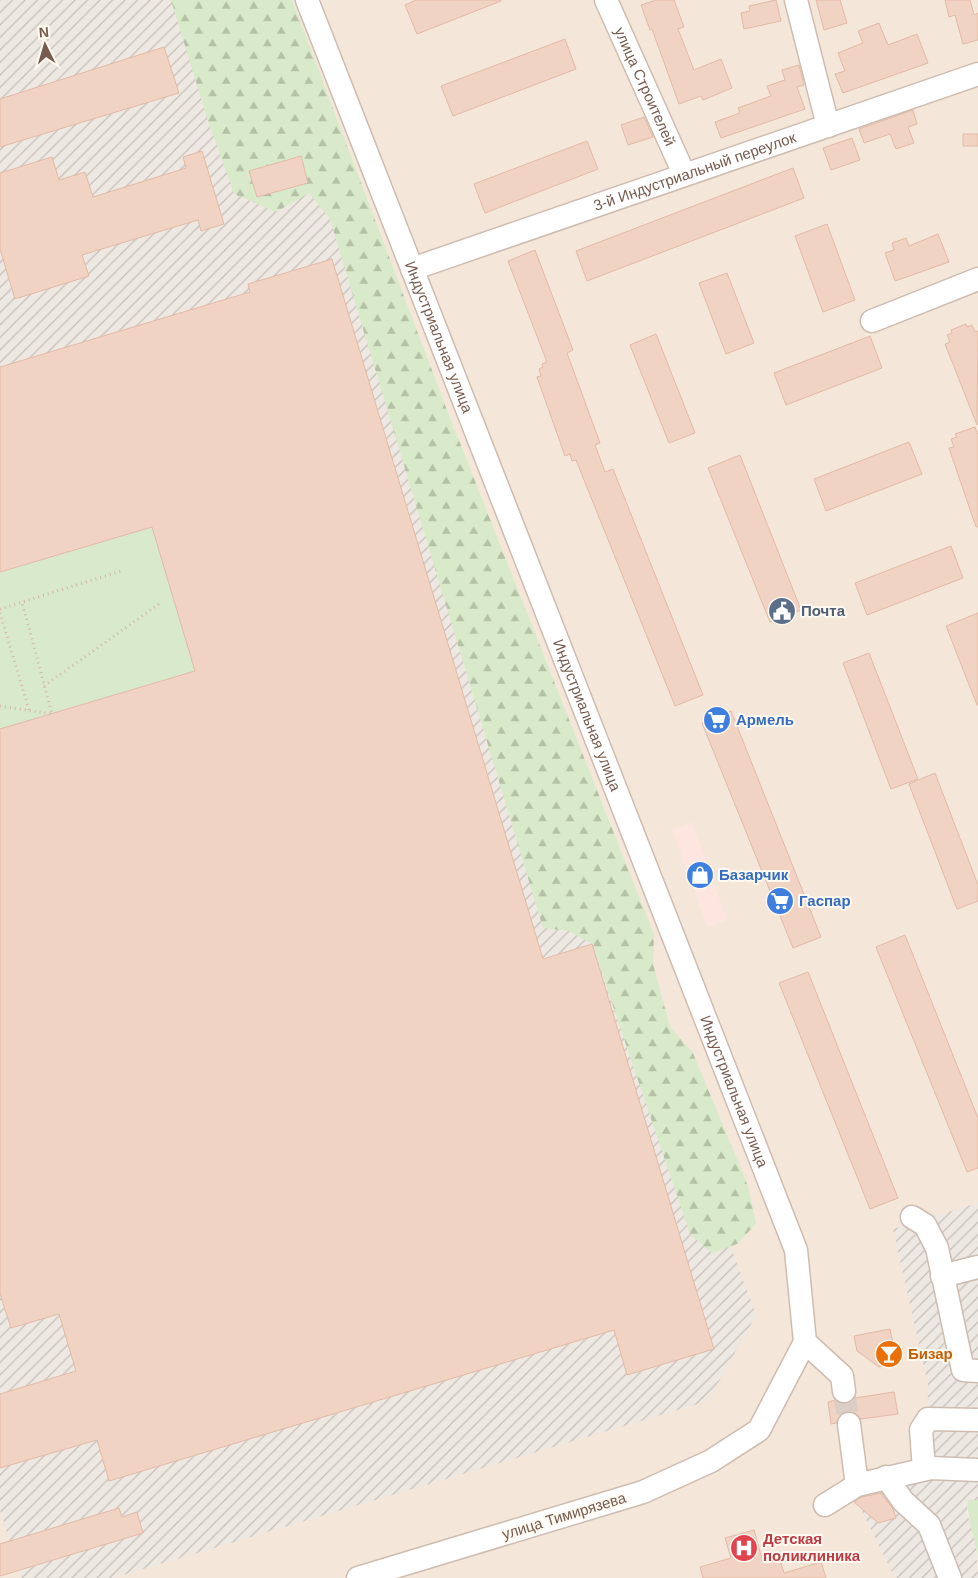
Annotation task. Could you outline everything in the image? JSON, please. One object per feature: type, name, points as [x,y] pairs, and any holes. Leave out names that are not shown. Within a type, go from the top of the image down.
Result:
[{"type":"street","name":"Индустриальная улица","points":[[307,0],[796,1250],[805,1342]]},
{"type":"street","name":"улица Строителей","points":[[606,0],[684,174]]},
{"type":"street","points":[[796,0],[828,126]]},
{"type":"street","name":"3-й Индустриальный переулок","points":[[412,269],[978,74]]},
{"type":"street","points":[[872,321],[978,279]]},
{"type":"street","points":[[912,1217],[925,1226],[937,1248],[963,1370],[978,1371]]},
{"type":"street","points":[[942,1276],[978,1267]]},
{"type":"street","points":[[805,1342],[842,1376],[844,1391]]},
{"type":"street","name":"улица Тимирязева","points":[[358,1578],[643,1492],[711,1461],[759,1430],[805,1342]]},
{"type":"street","points":[[924,1469],[921,1430],[928,1420],[978,1420]]},
{"type":"street","points":[[849,1424],[857,1485]]},
{"type":"street","points":[[825,1505],[857,1485],[886,1477],[924,1469],[978,1470]]},
{"type":"street","points":[[886,1477],[903,1501],[929,1525],[950,1578]]},
{"type":"path","points":[[0,609],[124,570]]},
{"type":"path","points":[[0,706],[52,714],[22,602]]},
{"type":"path","points":[[44,686],[159,604]]},
{"type":"path","points":[[0,613],[29,710]]},
{"type":"shaded area","points":[[0,0],[978,0],[978,1500],[968,1500],[967,1513],[976,1544],[978,1578],[0,1578]]},
{"type":"shaded area","points":[[0,0],[267,0],[756,1315],[708,1401],[113,1578],[21,1578],[0,1510]]},
{"type":"shaded area","name":"Базарчик","points":[[692,822],[727,920],[707,927],[672,829]]},
{"type":"shaded area","points":[[978,1203],[978,1500],[968,1500],[967,1513],[976,1544],[978,1578],[895,1578],[856,1499],[927,1455],[928,1385],[893,1229]]},
{"type":"green space","points":[[171,0],[292,0],[445,405],[654,935],[653,964],[670,1027],[693,1053],[748,1186],[756,1224],[737,1244],[712,1253],[690,1234],[592,944],[569,931],[543,928],[330,219],[309,193],[276,212],[234,194],[208,121]]},
{"type":"green space","points":[[152,527],[195,671],[0,729],[0,572]]},
{"type":"green space","points":[[968,1500],[978,1500],[978,1559],[968,1515]]},
{"type":"building","points":[[416,0],[501,1],[417,34],[405,5]]},
{"type":"building","points":[[656,0],[674,0],[684,27],[678,29],[694,70],[721,59],[732,88],[703,100],[701,96],[679,104],[652,29],[650,30],[641,5]]},
{"type":"building","points":[[776,0],[781,21],[744,29],[741,13],[750,11],[749,6]]},
{"type":"building","points":[[816,0],[840,0],[847,23],[824,30]]},
{"type":"building","points":[[945,0],[970,0],[974,15],[978,13],[978,40],[963,44],[955,15],[949,17]]},
{"type":"building","points":[[879,23],[888,45],[917,34],[928,63],[843,93],[835,74],[845,71],[838,53],[863,43],[858,31]]},
{"type":"building","points":[[565,39],[576,69],[453,116],[441,86]]},
{"type":"building","points":[[164,47],[179,93],[0,147],[0,99]]},
{"type":"building","points":[[799,65],[804,85],[797,87],[805,109],[721,138],[715,122],[740,113],[738,108],[771,96],[767,86],[785,80],[782,70]]},
{"type":"building","points":[[913,110],[917,124],[908,127],[914,143],[896,149],[890,134],[864,143],[859,129]]},
{"type":"building","points":[[644,117],[653,137],[628,145],[621,125]]},
{"type":"building","points":[[963,134],[978,134],[978,146],[963,146]]},
{"type":"building","points":[[852,138],[860,160],[831,170],[823,148]]},
{"type":"building","points":[[587,141],[598,169],[485,213],[474,184]]},
{"type":"building","points":[[202,151],[224,224],[201,231],[198,220],[82,255],[89,276],[15,299],[0,249],[0,173],[52,157],[59,180],[85,172],[93,197],[186,168],[183,157]]},
{"type":"building","points":[[301,156],[308,183],[257,197],[249,171]]},
{"type":"building","points":[[793,168],[804,198],[587,281],[576,251]]},
{"type":"building","points":[[827,224],[855,300],[823,312],[795,236]]},
{"type":"building","points":[[938,234],[949,262],[895,281],[885,253],[894,250],[892,243],[906,238],[909,246]]},
{"type":"building","points":[[535,250],[573,350],[567,353],[600,443],[595,445],[605,472],[613,469],[703,695],[675,706],[576,460],[572,461],[570,454],[565,456],[537,377],[541,376],[539,369],[543,367],[542,364],[547,362],[508,261]]},
{"type":"building","points":[[332,259],[543,959],[592,944],[714,1349],[627,1375],[614,1330],[109,1481],[97,1440],[0,1468],[0,1394],[76,1371],[59,1314],[11,1328],[0,1294],[0,729],[195,671],[152,527],[0,572],[0,367],[250,292],[248,284]]},
{"type":"building","points":[[727,273],[754,343],[726,354],[699,283]]},
{"type":"building","points":[[966,324],[967,327],[972,325],[975,332],[978,331],[977,425],[945,344],[950,342],[947,335],[952,333],[951,330]]},
{"type":"building","points":[[656,334],[695,433],[669,443],[630,345]]},
{"type":"building","points":[[870,336],[882,368],[786,405],[774,373]]},
{"type":"building","points":[[975,427],[978,435],[978,527],[976,527],[949,448],[954,447],[951,439],[957,437],[955,434]]},
{"type":"building","points":[[909,442],[922,474],[826,511],[814,479]]},
{"type":"building","points":[[740,455],[801,610],[770,622],[708,468]]},
{"type":"building","points":[[951,546],[963,578],[867,615],[855,583]]},
{"type":"building","points":[[978,613],[978,705],[977,705],[946,626]]},
{"type":"building","points":[[869,653],[918,779],[891,789],[843,663]]},
{"type":"building","points":[[731,711],[821,937],[793,948],[702,723]]},
{"type":"building","points":[[935,773],[978,885],[978,901],[957,909],[909,784]]},
{"type":"building","points":[[905,935],[978,1118],[978,1168],[967,1172],[876,947]]},
{"type":"building","points":[[808,972],[898,1198],[870,1209],[779,983]]},
{"type":"building","points":[[890,1329],[897,1363],[879,1367],[857,1351],[854,1336]]},
{"type":"building","points":[[894,1392],[898,1414],[861,1419],[854,1412],[847,1411],[841,1414],[836,1423],[831,1424],[828,1402],[835,1400],[846,1404],[855,1398]]},
{"type":"building","points":[[881,1493],[893,1509],[896,1518],[878,1523],[854,1502],[862,1497]]},
{"type":"building","points":[[119,1508],[122,1517],[137,1512],[143,1533],[0,1576],[0,1544]]},
{"type":"building","name":"Детская поликлиника","points":[[754,1530],[763,1562],[779,1557],[784,1573],[821,1562],[826,1578],[703,1578],[700,1567],[731,1558],[725,1538]]},
{"type":"tunnel","points":[[844,1391],[849,1424]]},
{"type":"place","name":"Почта","points":[[782,611]]},
{"type":"place","name":"Армель","points":[[717,720]]},
{"type":"place","name":"Базарчик","points":[[700,875]]},
{"type":"place","name":"Гаспар","points":[[780,901]]},
{"type":"place","name":"Бизар","points":[[889,1354]]},
{"type":"place","name":"Детская поликлиника","points":[[744,1548]]}]
